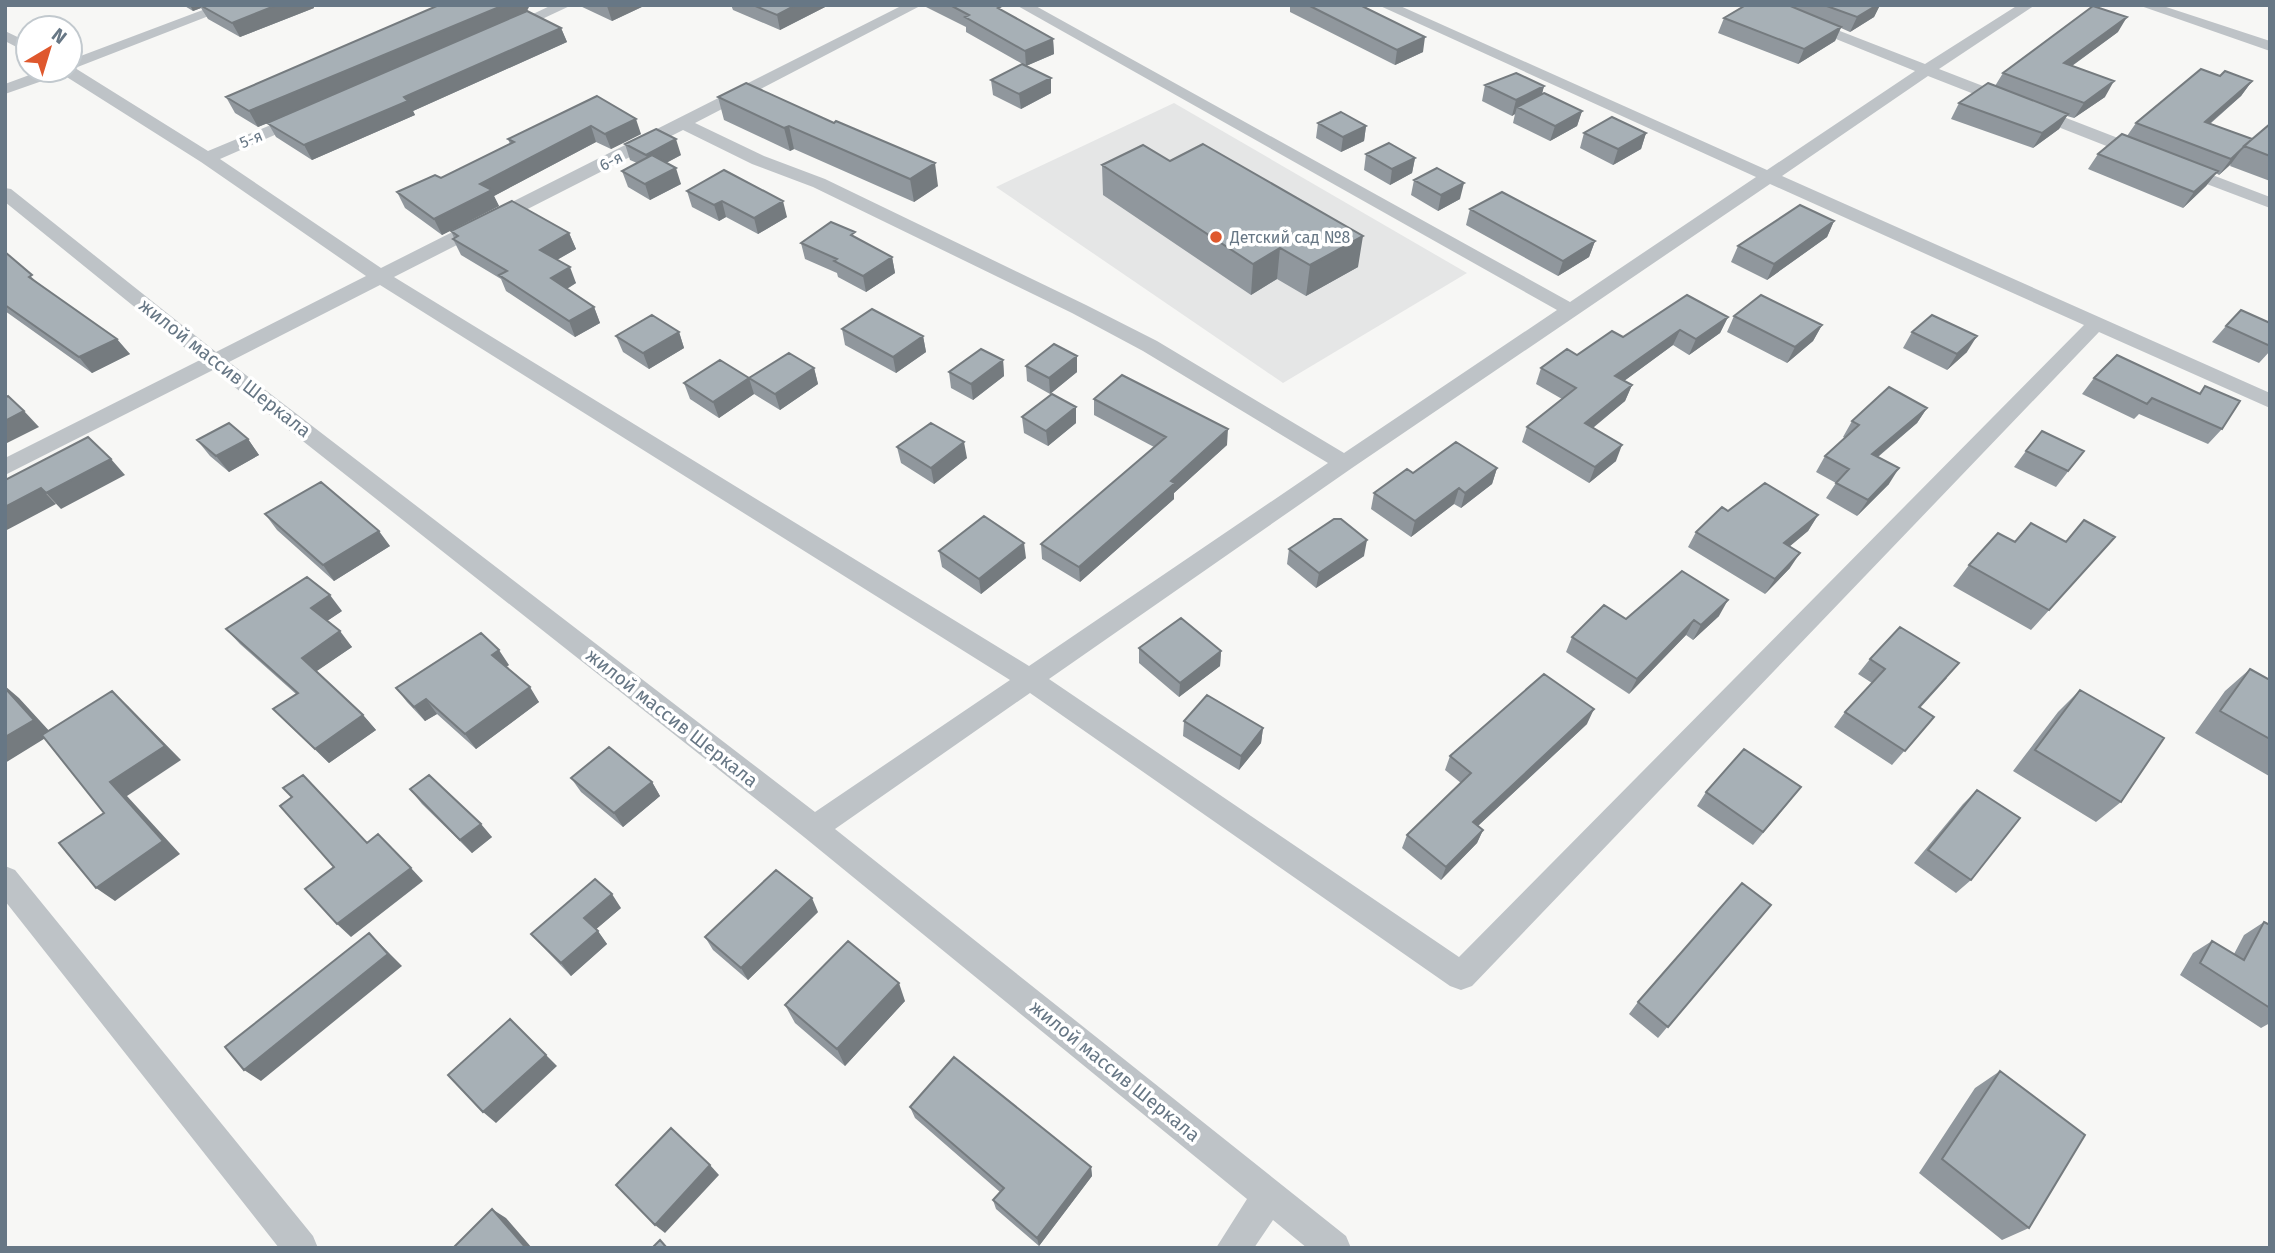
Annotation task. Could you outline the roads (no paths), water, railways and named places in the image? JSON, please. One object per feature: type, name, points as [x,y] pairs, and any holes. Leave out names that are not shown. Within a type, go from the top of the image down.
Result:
[{"type":"street","points":[[84,60],[230,5]]},
{"type":"street","points":[[489,38],[565,5]]},
{"type":"street","name":"6-я","points":[[5,467],[212,359],[382,278],[915,5]]},
{"type":"street","points":[[1023,5],[1572,311]]},
{"type":"street","points":[[1385,5],[2270,401]]},
{"type":"street","points":[[1759,5],[2270,203]]},
{"type":"street","points":[[814,828],[1344,463],[1927,70],[2028,5]]},
{"type":"street","points":[[2145,5],[2270,46]]},
{"type":"street","points":[[84,81],[207,158],[382,278],[1031,680],[1461,976],[2096,324]]},
{"type":"street","name":"5-я","points":[[207,158],[322,109]]},
{"type":"street","points":[[684,124],[758,160],[819,183],[1079,309],[1150,346],[1344,463]]},
{"type":"street","name":"жилой массив Шеркала","points":[[5,193],[212,359],[814,828],[1334,1248]]},
{"type":"street","points":[[5,879],[301,1248]]},
{"type":"street","points":[[1233,1248],[1269,1196]]},
{"type":"place","name":"Детский сад №8","points":[[1216,237]]}]
